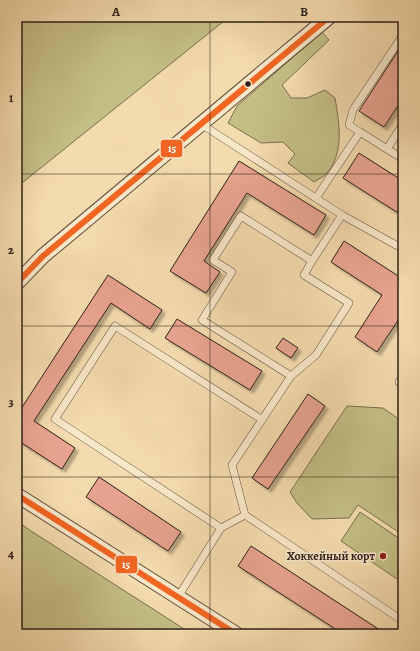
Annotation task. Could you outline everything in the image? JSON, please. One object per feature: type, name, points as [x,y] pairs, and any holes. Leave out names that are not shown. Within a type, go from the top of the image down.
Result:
[{"type":"street","points":[[17,283],[43,256],[329,17]]},
{"type":"street","points":[[17,495],[236,634]]},
{"type":"lane","points":[[403,34],[353,110],[350,125],[403,159]]},
{"type":"lane","points":[[201,124],[342,215],[403,249]]},
{"type":"lane","points":[[387,149],[403,124]]},
{"type":"lane","points":[[316,198],[360,132]]},
{"type":"lane","points":[[342,215],[304,275],[349,303],[316,355],[291,376],[261,419],[232,465],[245,515],[403,621]]},
{"type":"lane","points":[[291,376],[202,320],[232,272],[213,260],[241,216],[312,261]]},
{"type":"lane","points":[[221,528],[55,419],[115,326],[261,419]]},
{"type":"lane","points":[[403,376],[399,382],[403,385]]},
{"type":"lane","points":[[178,597],[221,528],[245,515]]},
{"type":"shaded area","points":[[17,17],[229,17],[17,187]]},
{"type":"shaded area","points":[[322,32],[329,40],[282,85],[291,98],[307,98],[325,90],[335,98],[339,127],[336,156],[333,165],[327,173],[314,182],[288,163],[295,154],[283,142],[261,143],[228,123],[237,106]]},
{"type":"shaded area","points":[[347,406],[383,408],[403,422],[403,535],[358,505],[349,518],[312,519],[297,503],[290,492]]},
{"type":"shaded area","name":"Хоккейный корт","points":[[360,512],[403,541],[403,571],[397,579],[341,541]]},
{"type":"shaded area","points":[[17,521],[31,531],[192,634],[17,634]]},
{"type":"building","points":[[403,43],[403,98],[384,127],[359,111]]},
{"type":"building","points":[[359,153],[403,181],[403,216],[343,178]]},
{"type":"building","points":[[239,161],[326,215],[314,235],[247,193],[204,261],[220,272],[206,293],[170,271]]},
{"type":"building","points":[[344,241],[403,279],[403,313],[377,352],[355,337],[382,295],[331,262]]},
{"type":"building","points":[[108,275],[162,310],[150,329],[111,303],[34,421],[75,448],[62,469],[17,440],[17,415]]},
{"type":"building","points":[[177,319],[262,371],[250,390],[165,338]]},
{"type":"building","points":[[283,338],[298,348],[291,358],[276,348]]},
{"type":"building","points":[[308,394],[325,406],[268,489],[252,478]]},
{"type":"building","points":[[99,477],[181,532],[168,551],[86,497]]},
{"type":"building","points":[[251,546],[386,634],[343,634],[238,566]]},
{"type":"transit line","name":"15","points":[[17,283],[43,256],[329,17]]},
{"type":"transit line","name":"15","points":[[17,495],[236,634]]},
{"type":"place","name":"Хоккейный корт","points":[[383,556]]}]
